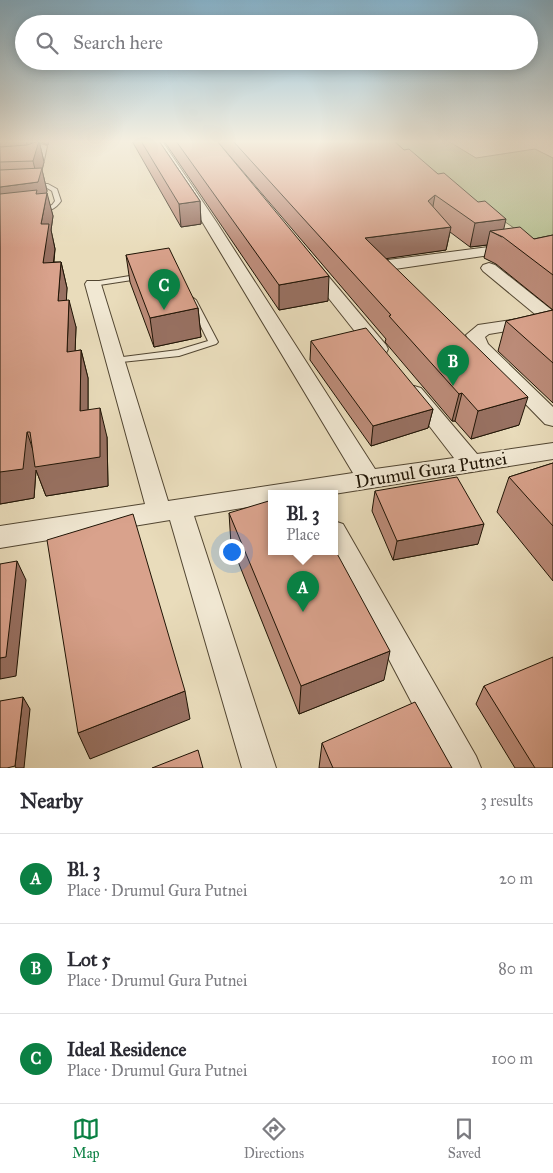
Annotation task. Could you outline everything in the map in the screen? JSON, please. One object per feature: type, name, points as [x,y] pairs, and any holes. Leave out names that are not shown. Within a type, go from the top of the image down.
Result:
[{"type":"street","points":[[179,177],[369,479]]},
{"type":"street","points":[[388,265],[525,246],[509,235]]},
{"type":"street","points":[[300,253],[392,366]]},
{"type":"street","points":[[489,268],[553,319]]},
{"type":"street","points":[[92,284],[115,361],[259,768]]},
{"type":"street","points":[[553,319],[484,329],[475,335],[480,346],[553,418]]},
{"type":"street","points":[[404,381],[472,463]]},
{"type":"street","name":"Drumul Gura Putnei","points":[[317,490],[369,479],[553,451]]},
{"type":"street","points":[[0,537],[268,495]]},
{"type":"street","points":[[338,538],[464,768]]},
{"type":"lane","points":[[25,187],[48,186],[55,190],[58,201],[55,206],[48,209],[28,213]]},
{"type":"lane","points":[[92,284],[150,275]]},
{"type":"lane","points":[[115,361],[178,353],[213,342],[187,288]]},
{"type":"green space","points":[[440,177],[553,177],[553,255]]},
{"type":"building","points":[[0,177],[39,177],[38,182],[0,187]]},
{"type":"building","points":[[163,177],[183,177],[200,201],[179,204]]},
{"type":"building","points":[[202,177],[247,177],[329,276],[279,285]]},
{"type":"building","points":[[266,177],[449,177],[478,202],[485,201],[506,219],[475,223],[435,195],[428,201],[451,227],[365,238],[528,397],[478,411],[462,393],[459,394],[389,316],[391,315]]},
{"type":"building","points":[[37,190],[36,194],[47,193],[41,224],[49,224],[43,263],[61,262],[58,301],[69,300],[67,352],[81,350],[80,411],[100,408],[100,457],[35,467],[30,432],[27,432],[23,469],[0,472],[0,194]]},
{"type":"building","points":[[520,227],[534,239],[553,235],[553,275],[503,237],[490,231]]},
{"type":"building","points":[[169,248],[198,308],[150,318],[126,255]]},
{"type":"building","points":[[553,310],[553,363],[506,321]]},
{"type":"building","points":[[366,328],[433,409],[373,426],[311,341]]},
{"type":"building","points":[[553,463],[553,526],[509,477]]},
{"type":"building","points":[[457,477],[484,524],[397,541],[375,491]]},
{"type":"building","points":[[268,501],[268,555],[338,555],[390,651],[301,686],[229,513]]},
{"type":"building","points":[[133,514],[185,691],[78,733],[47,540]]},
{"type":"building","points":[[17,561],[6,657],[0,658],[0,564]]},
{"type":"building","points":[[553,657],[553,768],[535,768],[484,686]]},
{"type":"building","points":[[23,697],[15,766],[0,768],[0,701]]},
{"type":"building","points":[[415,702],[452,768],[333,768],[322,743]]},
{"type":"building","points":[[198,750],[203,768],[152,768]]},
{"type":"place","name":"Ideal Residence","points":[[164,310]]},
{"type":"place","name":"Lot 5","points":[[453,386]]},
{"type":"place","name":"Bl. 3","points":[[303,612]]}]
